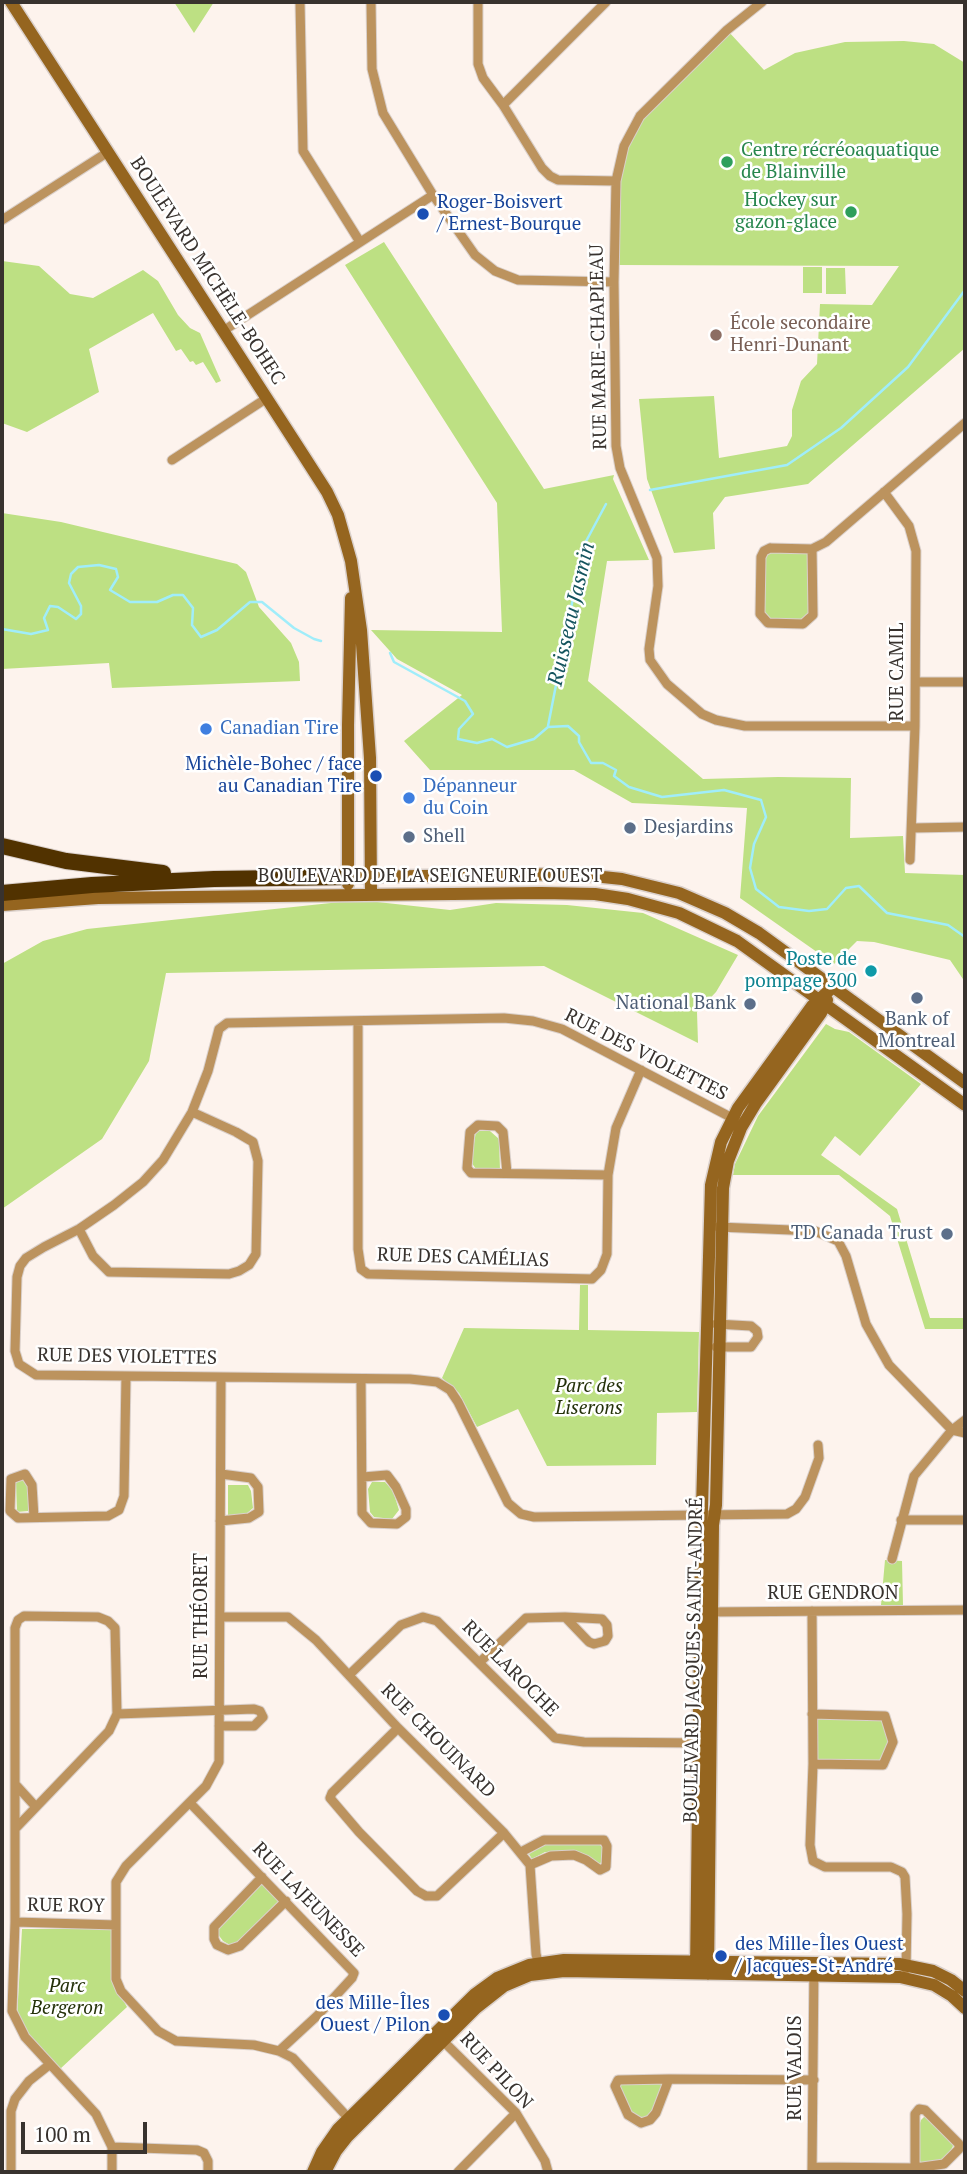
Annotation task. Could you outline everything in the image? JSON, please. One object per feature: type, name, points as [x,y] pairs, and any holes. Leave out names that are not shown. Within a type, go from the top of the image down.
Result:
[{"type":"highway","points":[[2,846],[49,858],[104,867],[214,879]]},
{"type":"highway","points":[[2,893],[214,879],[348,877]]},
{"type":"street","name":"BOULEVARD MICHÈLE-BOHEC","points":[[11,2],[331,499],[344,533],[361,630],[370,765],[370,895]]},
{"type":"street","points":[[300,2],[302,149],[360,242]]},
{"type":"street","points":[[371,2],[372,69],[380,105],[391,130],[475,255],[495,271],[518,280],[614,282]]},
{"type":"street","points":[[478,2],[478,64],[483,78],[542,168],[558,180],[617,181]]},
{"type":"street","points":[[503,105],[606,2]]},
{"type":"street","name":"RUE MARIE-CHAPLEAU","points":[[762,2],[727,30],[640,116],[624,146],[617,181],[614,282],[617,458],[657,558],[658,586],[649,649],[650,660],[667,684],[702,714],[716,720],[746,726],[915,726]]},
{"type":"street","points":[[2,220],[108,152]]},
{"type":"street","points":[[223,331],[433,195]]},
{"type":"street","points":[[172,460],[267,398]]},
{"type":"street","points":[[812,548],[813,615],[803,624],[768,623],[763,620],[760,614],[761,558],[764,551],[770,548],[812,548],[826,542],[965,424]]},
{"type":"street","name":"RUE CAMIL","points":[[884,492],[909,526],[914,539],[916,682],[910,860]]},
{"type":"street","name":"BOULEVARD MICHÈLE-BOHEC","points":[[348,895],[349,632],[352,570]]},
{"type":"street","points":[[916,682],[965,682]]},
{"type":"street","points":[[348,765],[370,765]]},
{"type":"street","points":[[913,828],[965,827]]},
{"type":"street","name":"BOULEVARD DE LA SEIGNEURIE OUEST","points":[[348,877],[563,874],[608,877],[668,890],[725,913],[759,933],[965,1083]]},
{"type":"street","points":[[605,895],[608,877]]},
{"type":"street","name":"BOULEVARD DE LA SEIGNEURIE OUEST","points":[[2,905],[98,898],[571,893],[605,895],[653,905],[706,925],[750,949],[965,1105]]},
{"type":"street","name":"BOULEVARD JACQUES-SAINT-ANDRÉ","points":[[702,1968],[706,1612],[715,1227],[713,1170],[721,1142],[821,1013],[822,1002],[833,987]]},
{"type":"street","name":"RUE DES VIOLETTES","points":[[737,1121],[562,1029],[533,1021],[504,1018],[227,1023],[219,1029],[208,1071],[192,1112],[163,1160],[143,1182],[79,1229],[26,1258],[20,1266],[17,1277],[16,1351],[19,1364],[36,1376],[437,1382],[450,1390],[458,1402],[502,1494],[511,1506],[521,1514],[539,1517],[777,1515],[792,1511],[803,1501],[818,1463],[818,1445]]},
{"type":"street","name":"RUE DES CAMÉLIAS","points":[[358,1022],[358,1249],[361,1269],[368,1274],[592,1279],[601,1270],[607,1254],[608,1175],[616,1128],[640,1070]]},
{"type":"street","points":[[79,1229],[93,1256],[109,1272],[229,1274],[239,1272],[249,1265],[256,1254],[258,1161],[253,1142],[192,1112]]},
{"type":"street","points":[[507,1173],[503,1132],[497,1126],[478,1125],[470,1132],[467,1168],[471,1173],[608,1175]]},
{"type":"street","points":[[715,1227],[815,1231],[838,1241],[846,1256],[866,1324],[875,1344],[889,1365],[952,1430],[965,1433]]},
{"type":"street","points":[[713,1324],[751,1326],[757,1331],[758,1338],[751,1347],[713,1347]]},
{"type":"street","points":[[34,1517],[32,1485],[25,1474],[11,1479],[10,1511],[18,1518],[108,1516],[118,1510],[124,1496],[126,1376]]},
{"type":"street","name":"RUE THÉORET","points":[[221,1377],[219,1762],[206,1786],[191,1804],[126,1866],[116,1882],[116,1979],[121,1991],[158,2031],[176,2041],[254,2045],[279,2051],[293,2059],[353,2122]]},
{"type":"street","points":[[361,1379],[362,1513],[371,1523],[397,1524],[406,1517],[396,1487],[387,1475],[363,1477]]},
{"type":"street","points":[[892,1559],[914,1476],[952,1430],[965,1420]]},
{"type":"street","points":[[220,1521],[249,1518],[259,1512],[258,1487],[251,1478],[221,1474]]},
{"type":"street","points":[[901,1520],[965,1520]]},
{"type":"street","name":"RUE GENDRON","points":[[706,1612],[965,1610]]},
{"type":"street","points":[[812,1611],[813,1764],[810,1845],[813,1861],[825,1867],[891,1867],[902,1871],[906,1889],[906,1971]]},
{"type":"street","points":[[15,1829],[109,1731],[117,1714],[115,1628],[108,1621],[98,1617],[24,1616],[18,1620],[15,1628],[15,1784],[15,1829],[15,1922],[12,2011],[25,2038],[96,2114],[112,2147],[112,2172]]},
{"type":"street","name":"RUE CHOUINARD","points":[[220,1617],[288,1617],[316,1640],[398,1728],[505,1833],[530,1865]]},
{"type":"street","name":"RUE LAROCHE","points":[[349,1675],[401,1625],[423,1617],[438,1621],[555,1738],[705,1743]]},
{"type":"street","points":[[480,1662],[527,1618],[565,1617],[602,1619],[607,1625],[608,1636],[605,1641],[594,1644],[589,1642],[565,1617]]},
{"type":"street","points":[[117,1714],[254,1709],[260,1711],[263,1717],[254,1726],[219,1726]]},
{"type":"street","points":[[812,1714],[885,1716],[893,1742],[883,1765],[813,1764]]},
{"type":"street","points":[[398,1728],[330,1798],[417,1891],[426,1896],[437,1896],[505,1833]]},
{"type":"street","points":[[15,1784],[36,1807]]},
{"type":"street","name":"RUE LAJEUNESSE","points":[[191,1804],[354,1973],[326,2006],[279,2051]]},
{"type":"street","points":[[521,1852],[544,1840],[604,1840],[607,1846],[606,1867],[600,1870],[586,1860],[574,1856],[551,1856],[530,1865],[539,1968]]},
{"type":"street","points":[[262,1877],[214,1927],[217,1945],[228,1950],[240,1946],[286,1901]]},
{"type":"street","name":"RUE ROY","points":[[15,1922],[116,1925]]},
{"type":"street","points":[[313,2172],[326,2146],[439,2037],[486,1985],[515,1970],[702,1968],[933,1971],[965,1991]]},
{"type":"street","name":"RUE VALOIS","points":[[812,2170],[814,1970]]},
{"type":"street","points":[[906,1971],[947,1993],[965,2008]]},
{"type":"street","name":"RUE PILON","points":[[439,2037],[516,2113],[545,2161],[548,2172]]},
{"type":"street","points":[[10,2172],[11,2111],[15,2099],[29,2081],[49,2064]]},
{"type":"street","points":[[669,2079],[656,2113],[650,2120],[642,2123],[628,2115],[615,2086],[618,2080],[669,2079],[814,2080]]},
{"type":"street","points":[[812,2170],[915,2168],[944,2164],[959,2149],[959,2144],[925,2110],[919,2109],[915,2114],[915,2168]]},
{"type":"street","points":[[458,2172],[516,2113]]},
{"type":"street","points":[[325,2172],[353,2122]]},
{"type":"street","points":[[112,2147],[197,2150],[204,2153],[208,2161],[208,2172]]},
{"type":"green space","points":[[174,2],[214,2],[194,33]]},
{"type":"green space","points":[[728,31],[764,70],[795,53],[845,42],[904,41],[934,44],[965,63],[965,348],[808,484],[725,497],[713,513],[715,549],[674,553],[647,479],[639,399],[714,396],[719,458],[787,446],[792,436],[792,410],[801,381],[817,364],[820,304],[872,305],[899,266],[617,265],[617,181],[625,148],[638,119]]},
{"type":"green space","points":[[384,242],[544,489],[614,475],[613,479],[649,560],[607,561],[588,681],[703,779],[851,778],[850,838],[903,836],[905,873],[965,875],[965,982],[950,960],[874,942],[857,941],[834,964],[740,898],[747,808],[632,803],[574,770],[430,770],[404,741],[462,695],[397,659],[371,630],[502,632],[497,503],[345,265]]},
{"type":"green space","points":[[2,261],[39,266],[70,294],[93,298],[143,270],[158,281],[178,315],[190,328],[200,333],[221,381],[216,383],[203,362],[196,365],[193,361],[190,362],[181,349],[176,351],[153,313],[89,349],[99,392],[27,432],[2,423]]},
{"type":"green space","points":[[803,267],[822,267],[822,293],[803,293]]},
{"type":"green space","points":[[826,268],[845,268],[846,294],[826,294]]},
{"type":"green space","points":[[2,513],[61,522],[237,564],[246,572],[259,607],[291,643],[299,662],[300,681],[112,688],[109,663],[2,669]]},
{"type":"green space","points":[[812,549],[808,621],[763,620],[764,551]]},
{"type":"green space","points":[[359,900],[450,910],[496,903],[567,905],[643,913],[738,955],[716,992],[697,1012],[698,1043],[544,966],[166,973],[149,1061],[102,1139],[2,1209],[2,964],[43,941],[87,929]]},
{"type":"green space","points":[[826,1024],[849,1032],[921,1084],[860,1156],[835,1136],[821,1155],[897,1209],[930,1318],[965,1318],[965,1329],[925,1329],[890,1216],[839,1175],[733,1175],[735,1164],[758,1116]]},
{"type":"green space","points":[[476,1131],[490,1131],[499,1139],[500,1170],[476,1169],[471,1162]]},
{"type":"green space","name":"Parc des Liserons","points":[[580,1285],[588,1285],[588,1330],[699,1332],[697,1412],[657,1413],[656,1465],[547,1466],[518,1409],[477,1427],[459,1393],[442,1378],[464,1328],[579,1330]]},
{"type":"green space","points":[[25,1481],[28,1486],[28,1511],[17,1512],[16,1483]]},
{"type":"green space","points":[[372,1482],[385,1482],[393,1491],[399,1510],[392,1519],[374,1517],[370,1512],[368,1489]]},
{"type":"green space","points":[[228,1485],[248,1485],[253,1508],[245,1515],[228,1515]]},
{"type":"green space","points":[[885,1560],[902,1561],[903,1605],[881,1605]]},
{"type":"green space","points":[[818,1718],[882,1719],[889,1742],[881,1762],[818,1761]]},
{"type":"green space","points":[[546,1844],[599,1844],[603,1848],[603,1861],[599,1864],[580,1852],[545,1852],[532,1859],[529,1854]]},
{"type":"green space","points":[[262,1883],[279,1901],[239,1942],[230,1945],[223,1941],[217,1933],[219,1928]]},
{"type":"green space","name":"Parc Bergeron","points":[[22,1929],[111,1929],[111,1979],[127,2007],[60,2069],[29,2038],[17,2018]]},
{"type":"green space","points":[[664,2082],[653,2113],[643,2121],[629,2113],[618,2088],[620,2083]]},
{"type":"green space","points":[[925,2116],[952,2142],[950,2152],[938,2162],[921,2163],[919,2158],[919,2126]]},
{"type":"waterway","name":"Ruisseau Jasmin","points":[[650,490],[787,465],[841,428],[908,367],[965,290]]},
{"type":"waterway","name":"Ruisseau Jasmin","points":[[548,726],[583,547],[606,504]]},
{"type":"waterway","points":[[2,629],[31,634],[48,630],[44,618],[50,606],[58,607],[76,619],[81,614],[81,606],[69,583],[71,574],[78,567],[99,565],[116,569],[118,577],[110,590],[130,602],[157,602],[173,595],[183,595],[193,608],[192,625],[201,637],[217,630],[250,602],[262,602],[294,628],[321,641]]},
{"type":"waterway","points":[[390,653],[394,662],[465,701],[473,714],[459,729],[458,739],[477,743],[492,739],[507,747],[534,739],[548,727],[568,726],[579,736],[579,742],[591,763],[603,763],[616,770],[614,776],[629,787],[662,797],[724,790],[761,800],[766,817],[754,844],[750,868],[756,889],[779,907],[809,911],[827,909],[846,888],[859,886],[887,913],[948,925],[965,937]]},
{"type":"place","name":"Centre récréoaquatique de Blainville","points":[[727,162]]},
{"type":"place","name":"Hockey sur gazon-glace","points":[[851,212]]},
{"type":"place","name":"Roger-Boisvert / Ernest-Bourque","points":[[423,214]]},
{"type":"place","name":"École secondaire Henri-Dunant","points":[[716,335]]},
{"type":"place","name":"Canadian Tire","points":[[206,729]]},
{"type":"place","name":"Michèle-Bohec / face au Canadian Tire","points":[[376,776]]},
{"type":"place","name":"Dépanneur du Coin","points":[[409,798]]},
{"type":"place","name":"Desjardins","points":[[630,828]]},
{"type":"place","name":"Shell","points":[[409,837]]},
{"type":"place","name":"Poste de pompage 300","points":[[871,971]]},
{"type":"place","name":"Bank of Montreal","points":[[917,998]]},
{"type":"place","name":"National Bank","points":[[750,1004]]},
{"type":"place","name":"TD Canada Trust","points":[[947,1234]]},
{"type":"place","name":"des Mille-Îles Ouest / Jacques-St-André","points":[[721,1956]]},
{"type":"place","name":"des Mille-Îles Ouest / Pilon","points":[[444,2015]]}]
